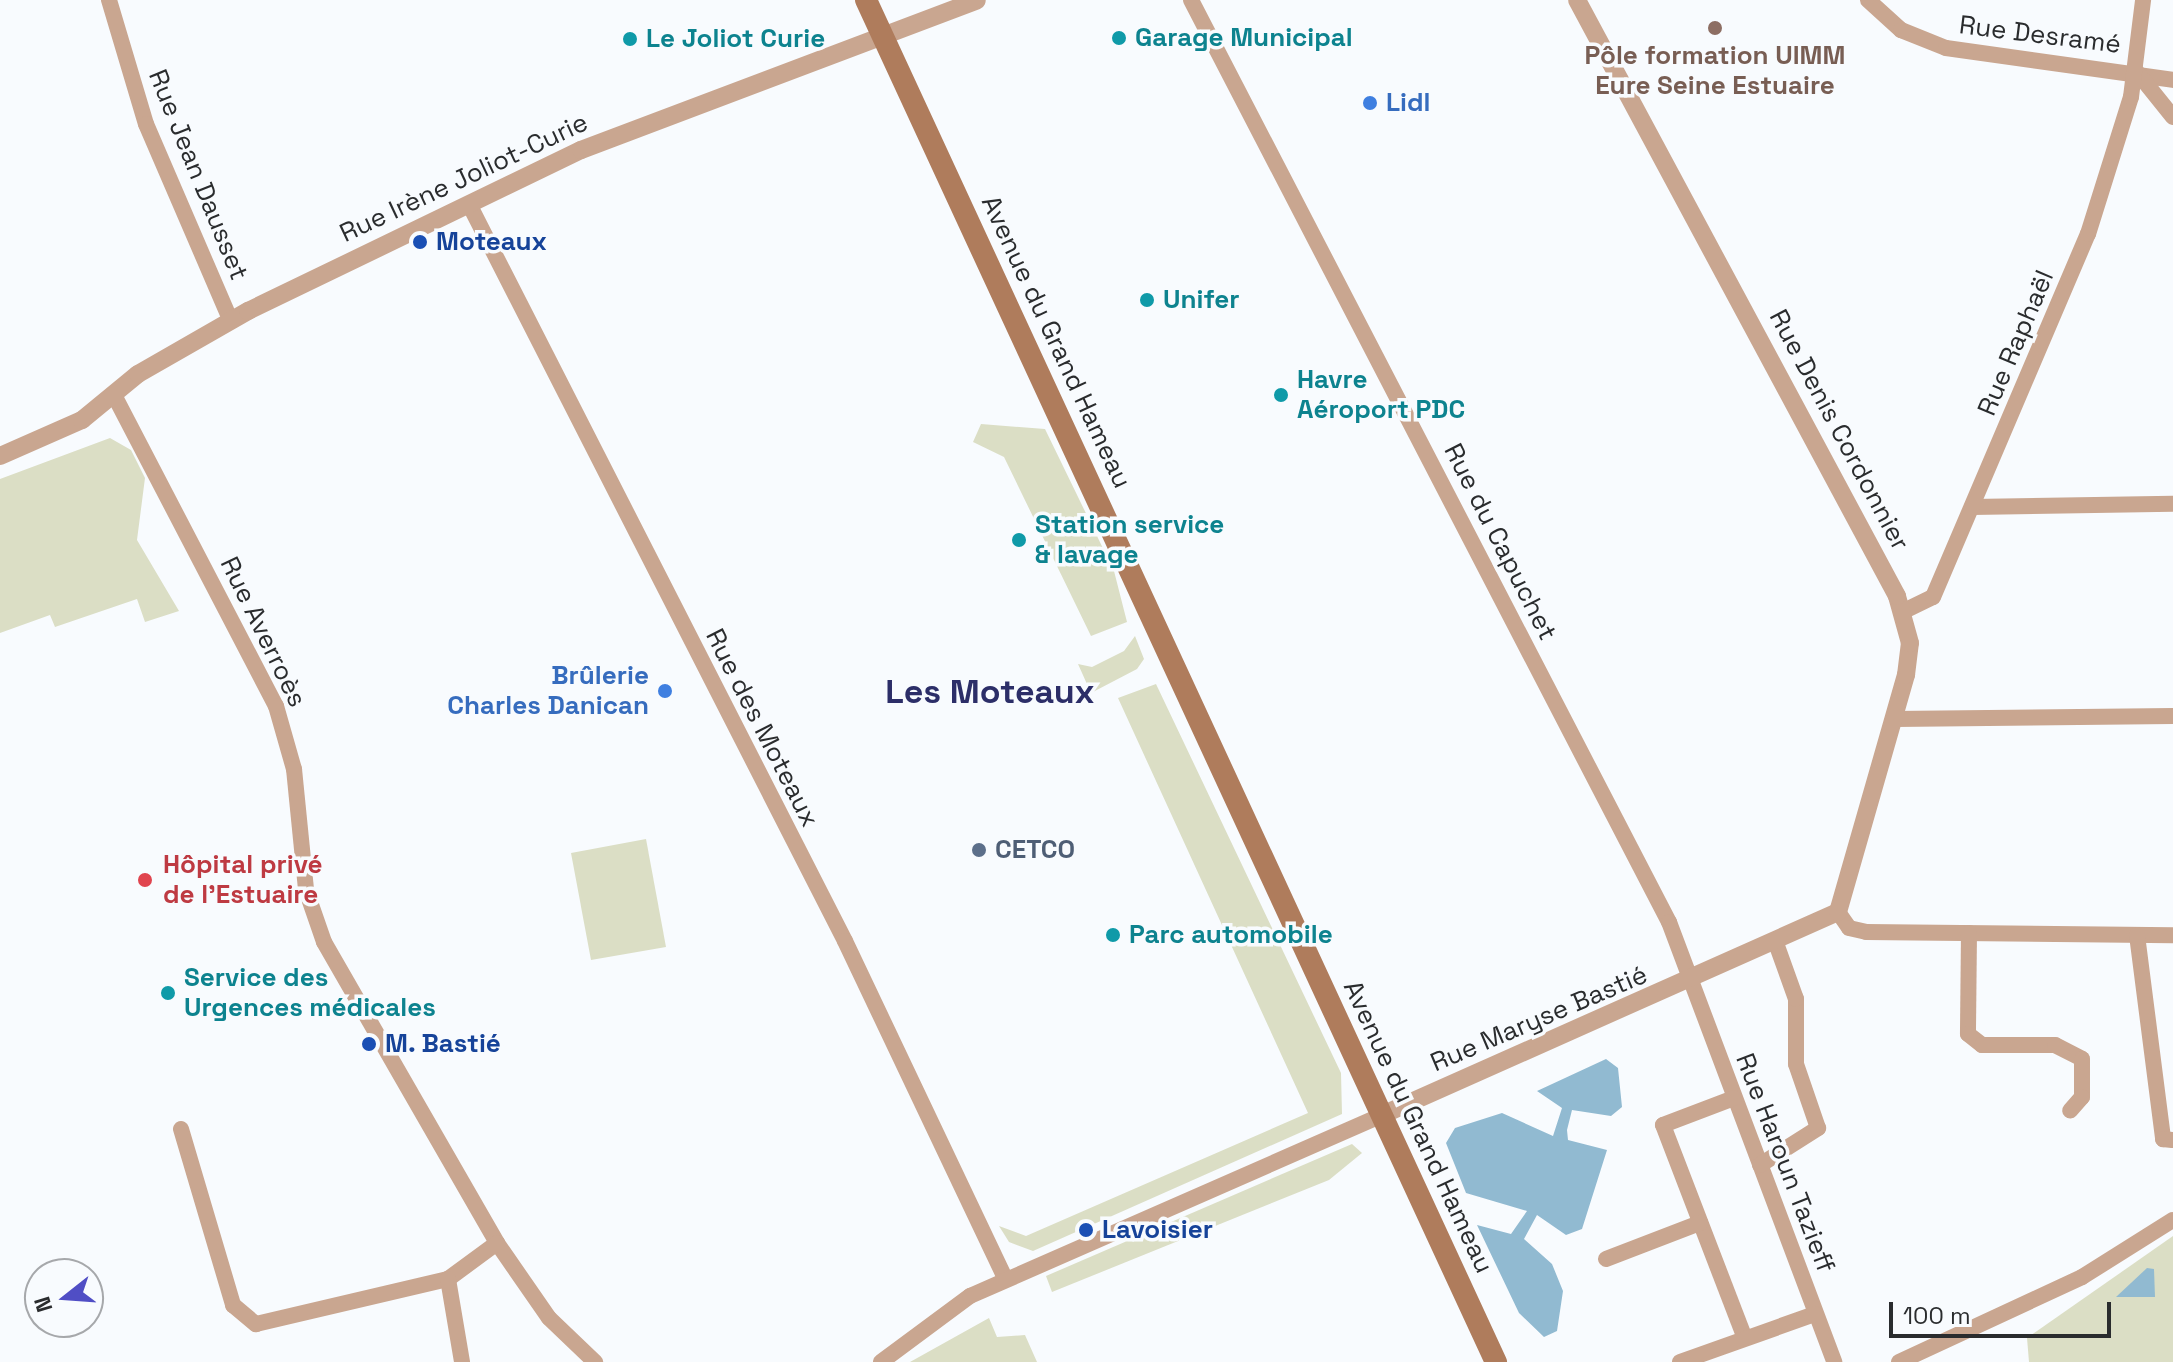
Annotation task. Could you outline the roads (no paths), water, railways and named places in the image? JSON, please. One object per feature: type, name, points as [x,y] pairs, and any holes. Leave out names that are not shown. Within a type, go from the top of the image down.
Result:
[{"type":"main road","name":"Avenue du Grand Hameau","points":[[866,0],[1496,1362]]},
{"type":"street","name":"Rue Jean Dausset","points":[[109,0],[146,124],[231,321]]},
{"type":"street","name":"Rue Irène Joliot-Curie","points":[[0,456],[82,420],[114,395],[231,321],[469,204],[668,113],[830,51],[977,0]]},
{"type":"street","name":"Rue du Capuchet","points":[[1191,0],[1669,922],[1691,981]]},
{"type":"street","name":"Rue Denis Cordonnier","points":[[1577,0],[1904,611],[1910,643],[1895,719],[1838,912]]},
{"type":"street","name":"Rue Desramé","points":[[1868,0],[1901,30],[1946,48],[2136,71],[2173,80]]},
{"type":"street","name":"Rue Raphaël","points":[[1904,611],[1933,597],[2088,234],[2136,71],[2143,0]]},
{"type":"street","points":[[2136,71],[2173,117]]},
{"type":"street","name":"Rue des Moteaux","points":[[469,204],[845,941],[1005,1278]]},
{"type":"street","name":"Rue Averroès","points":[[114,395],[276,706],[296,782],[306,890],[324,942],[497,1243]]},
{"type":"street","points":[[1972,507],[2173,504]]},
{"type":"street","points":[[1895,719],[2173,716]]},
{"type":"street","name":"Rue Maryse Bastié","points":[[881,1362],[904,1338],[1005,1278],[1691,981],[1838,912]]},
{"type":"street","points":[[1838,912],[1849,928],[1866,932],[2173,935]]},
{"type":"street","points":[[1969,933],[1968,1034],[1982,1045],[2055,1045],[2082,1059],[2082,1097],[2070,1111]]},
{"type":"street","points":[[2137,935],[2163,1139],[2172,1140]]},
{"type":"street","points":[[1760,1165],[1818,1128],[1796,1064],[1796,999],[1776,943]]},
{"type":"street","name":"Rue Haroun Tazieff","points":[[1691,981],[1834,1362]]},
{"type":"street","points":[[1734,1098],[1663,1125],[1744,1336]]},
{"type":"street","points":[[181,1129],[233,1305],[256,1324],[448,1279],[497,1243],[549,1318],[595,1362]]},
{"type":"street","points":[[1899,1362],[2082,1277],[2173,1220]]},
{"type":"street","points":[[1606,1259],[1700,1223]]},
{"type":"street","points":[[448,1279],[462,1362]]},
{"type":"street","points":[[1680,1362],[1744,1336],[1815,1314]]},
{"type":"water","points":[[1606,1059],[1618,1068],[1622,1107],[1611,1116],[1572,1110],[1567,1130],[1568,1140],[1607,1150],[1582,1229],[1566,1235],[1537,1215],[1524,1239],[1552,1264],[1563,1291],[1557,1331],[1544,1337],[1519,1313],[1477,1225],[1511,1234],[1527,1211],[1466,1193],[1446,1143],[1455,1128],[1502,1113],[1553,1136],[1562,1108],[1537,1091]]},
{"type":"water","points":[[2147,1268],[2154,1269],[2155,1297],[2116,1297]]},
{"type":"place","name":"Pôle formation UIMM Eure Seine Estuaire","points":[[1715,28]]},
{"type":"place","name":"Garage Municipal","points":[[1119,38]]},
{"type":"place","name":"Le Joliot Curie","points":[[630,39]]},
{"type":"place","name":"Lidl","points":[[1370,103]]},
{"type":"place","name":"Moteaux","points":[[420,242]]},
{"type":"place","name":"Unifer","points":[[1147,300]]},
{"type":"place","name":"Havre Aéroport PDC","points":[[1281,395]]},
{"type":"place","name":"Station service & lavage","points":[[1019,540]]},
{"type":"place","name":"Brûlerie Charles Danican","points":[[665,691]]},
{"type":"place","name":"CETCO","points":[[979,850]]},
{"type":"place","name":"Hôpital privé de l'Estuaire","points":[[145,880]]},
{"type":"place","name":"Parc automobile","points":[[1113,935]]},
{"type":"place","name":"Service des Urgences médicales","points":[[168,993]]},
{"type":"place","name":"M. Bastié","points":[[369,1044]]},
{"type":"place","name":"Lavoisier","points":[[1086,1230]]},
{"type":"district","name":"Les Moteaux","points":[[990,692]]}]
